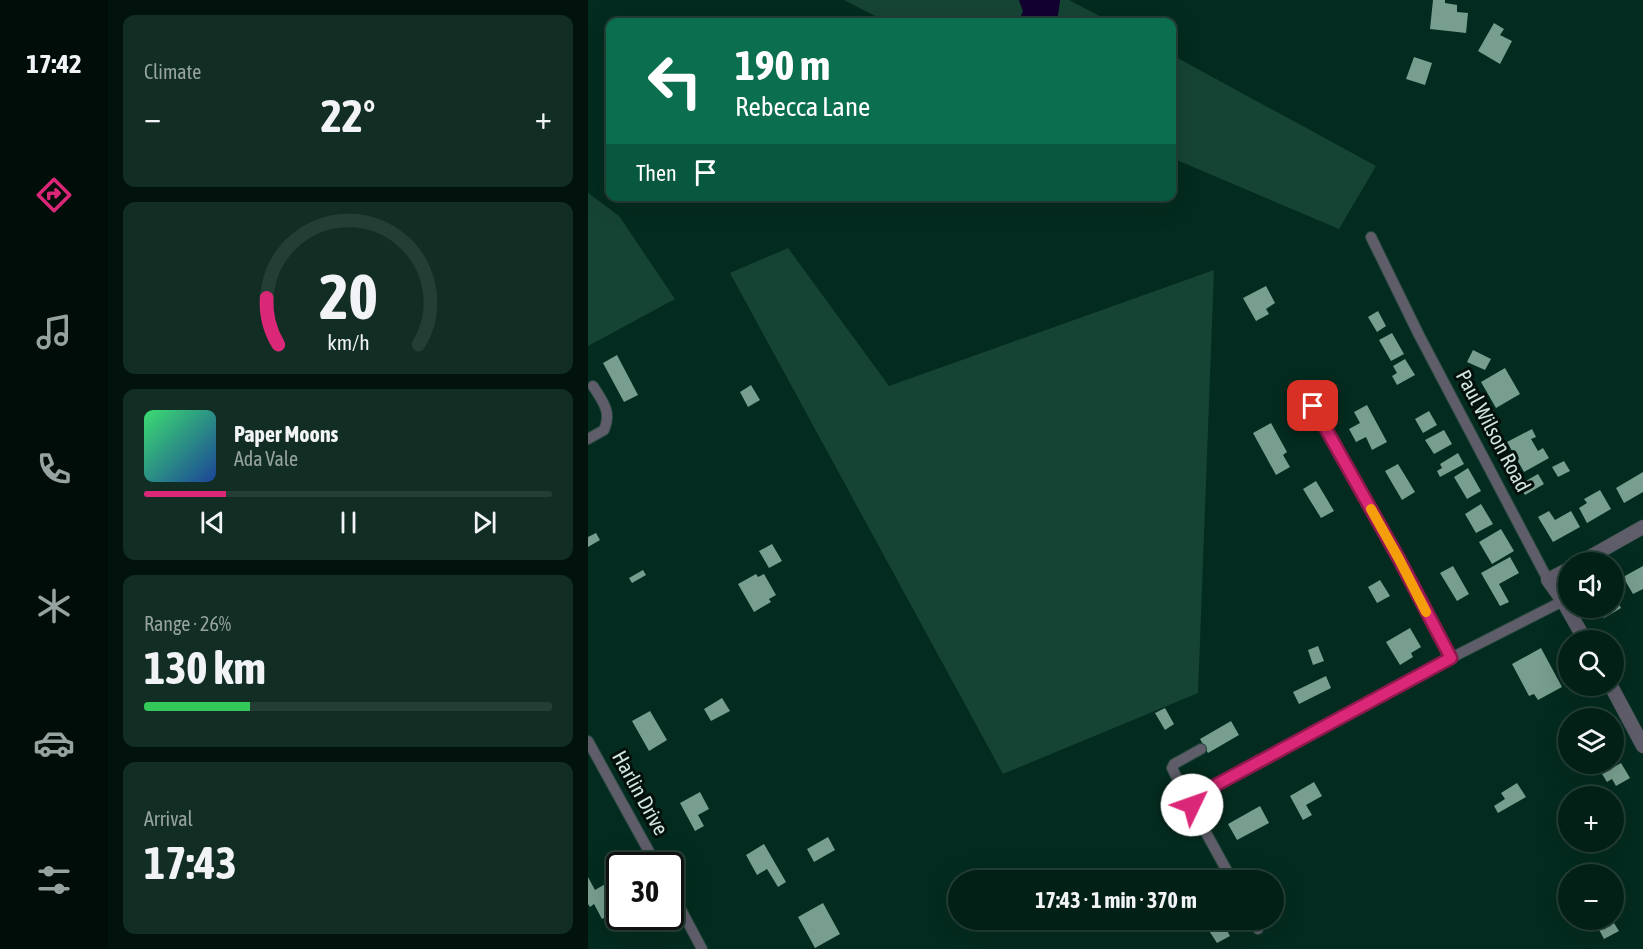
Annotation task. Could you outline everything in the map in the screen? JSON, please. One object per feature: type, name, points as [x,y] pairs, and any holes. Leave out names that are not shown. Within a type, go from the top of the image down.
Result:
[{"type":"street","name":"Paul Wilson Road","points":[[1371,237],[1419,335],[1548,580],[1558,594]]},
{"type":"street","points":[[588,439],[604,430],[608,421],[608,412],[593,386]]},
{"type":"street","points":[[1313,406],[1399,559],[1451,658]]},
{"type":"street","points":[[1598,552],[1643,526]]},
{"type":"street","points":[[1548,580],[1558,575]]},
{"type":"street","points":[[1193,800],[1201,793],[1451,658],[1558,604]]},
{"type":"street","points":[[1616,696],[1643,746]]},
{"type":"street","name":"Harlin Drive","points":[[588,741],[649,852]]},
{"type":"street","points":[[1201,749],[1174,764],[1172,768],[1181,786],[1193,800],[1193,809],[1227,870]]},
{"type":"street","points":[[684,915],[702,949]]},
{"type":"green space","points":[[844,0],[1019,0],[1023,11],[1020,18],[879,18]]},
{"type":"green space","points":[[1060,0],[1069,0],[1103,18],[1058,18]]},
{"type":"green space","points":[[1176,57],[1376,166],[1339,229],[1176,160]]},
{"type":"green space","points":[[588,193],[619,216],[675,299],[588,346]]},
{"type":"green space","points":[[788,248],[889,386],[1214,270],[1198,693],[1003,774],[730,273]]},
{"type":"shaded area","points":[[1019,0],[1060,0],[1058,18],[1020,18],[1023,11]]},
{"type":"building","points":[[1433,0],[1445,0],[1445,3],[1457,5],[1457,12],[1468,13],[1466,33],[1430,29]]},
{"type":"building","points":[[1494,23],[1504,29],[1500,35],[1512,41],[1500,64],[1478,51]]},
{"type":"building","points":[[1414,57],[1432,63],[1425,85],[1406,79]]},
{"type":"building","points":[[1266,286],[1275,303],[1266,309],[1269,314],[1256,321],[1243,298]]},
{"type":"building","points":[[1378,311],[1386,326],[1377,332],[1368,317]]},
{"type":"building","points":[[1392,333],[1404,354],[1391,361],[1379,340]]},
{"type":"building","points":[[1473,350],[1491,359],[1485,370],[1467,362]]},
{"type":"building","points":[[617,355],[638,395],[624,402],[603,363]]},
{"type":"building","points":[[1405,359],[1415,375],[1397,385],[1392,376],[1397,373],[1393,366]]},
{"type":"building","points":[[1505,368],[1520,394],[1496,408],[1481,382]]},
{"type":"building","points":[[751,385],[760,400],[748,407],[740,392]]},
{"type":"building","points":[[1367,405],[1387,442],[1372,450],[1366,437],[1356,442],[1349,429],[1360,423],[1354,412]]},
{"type":"building","points":[[1429,411],[1437,425],[1423,433],[1415,419]]},
{"type":"building","points":[[1271,423],[1287,452],[1283,455],[1290,467],[1276,475],[1253,433]]},
{"type":"building","points":[[1532,429],[1536,437],[1531,439],[1538,451],[1543,448],[1549,458],[1524,472],[1507,442]]},
{"type":"building","points":[[1444,430],[1452,444],[1434,454],[1425,440]]},
{"type":"building","points":[[1458,453],[1464,464],[1440,477],[1437,471],[1442,468],[1440,464]]},
{"type":"building","points":[[1564,461],[1570,471],[1558,477],[1552,467]]},
{"type":"building","points":[[1398,464],[1415,492],[1402,500],[1385,471]]},
{"type":"building","points":[[1468,468],[1481,491],[1467,499],[1454,477]]},
{"type":"building","points":[[1643,472],[1643,492],[1624,503],[1616,488]]},
{"type":"building","points":[[1538,474],[1544,484],[1525,495],[1519,485]]},
{"type":"building","points":[[1316,481],[1334,511],[1321,518],[1303,489]]},
{"type":"building","points":[[1600,490],[1611,509],[1587,523],[1579,508],[1587,503],[1584,499]]},
{"type":"building","points":[[1481,504],[1493,524],[1476,533],[1465,514]]},
{"type":"building","points":[[1549,511],[1555,520],[1571,511],[1580,527],[1553,542],[1538,517]]},
{"type":"building","points":[[1501,529],[1514,551],[1492,564],[1479,542]]},
{"type":"building","points":[[596,533],[600,540],[588,547],[588,537]]},
{"type":"building","points":[[772,544],[782,561],[769,568],[759,551]]},
{"type":"building","points":[[1510,557],[1519,573],[1499,584],[1509,602],[1500,606],[1481,573]]},
{"type":"building","points":[[1453,566],[1469,594],[1457,601],[1440,573]]},
{"type":"building","points":[[1643,566],[1643,589],[1633,594],[1624,576]]},
{"type":"building","points":[[643,570],[646,575],[632,583],[629,578]]},
{"type":"building","points":[[756,574],[758,577],[764,574],[776,595],[769,599],[771,602],[754,612],[738,584]]},
{"type":"building","points":[[1380,580],[1390,596],[1377,603],[1368,587]]},
{"type":"building","points":[[1410,628],[1421,647],[1411,653],[1413,657],[1400,665],[1386,642]]},
{"type":"building","points":[[1318,646],[1324,661],[1313,665],[1308,650]]},
{"type":"building","points":[[1541,648],[1558,680],[1558,689],[1538,700],[1534,694],[1529,696],[1512,664]]},
{"type":"building","points":[[1326,676],[1331,688],[1299,704],[1293,692]]},
{"type":"building","points":[[722,698],[730,711],[711,721],[704,709]]},
{"type":"building","points":[[1165,708],[1174,724],[1165,730],[1155,713]]},
{"type":"building","points":[[650,711],[667,740],[649,751],[632,721]]},
{"type":"building","points":[[1231,721],[1239,735],[1208,753],[1200,739]]},
{"type":"building","points":[[1624,768],[1630,778],[1616,786],[1612,779],[1607,782],[1602,774],[1624,774]]},
{"type":"building","points":[[1314,782],[1322,796],[1306,805],[1312,815],[1303,820],[1290,796]]},
{"type":"building","points":[[1517,783],[1526,797],[1498,813],[1494,806],[1505,799],[1501,793]]},
{"type":"building","points":[[700,792],[709,809],[698,815],[704,826],[695,831],[680,803]]},
{"type":"building","points":[[1260,806],[1269,823],[1237,840],[1228,824]]},
{"type":"building","points":[[828,837],[835,850],[814,862],[807,849]]},
{"type":"building","points":[[764,844],[786,882],[778,887],[767,869],[757,875],[746,855]]},
{"type":"building","points":[[588,877],[595,890],[606,884],[606,917],[602,919],[594,904],[590,907]]},
{"type":"building","points":[[823,903],[840,934],[815,948],[798,917]]},
{"type":"building","points":[[1209,930],[1227,930],[1230,936],[1217,943]]},
{"type":"building","points":[[1599,930],[1619,931],[1604,939]]},
{"type":"slow traffic","points":[[1371,509],[1426,612]]},
{"type":"route","points":[[1192,805],[1193,800],[1201,793],[1451,658],[1399,559],[1313,406]]}]
